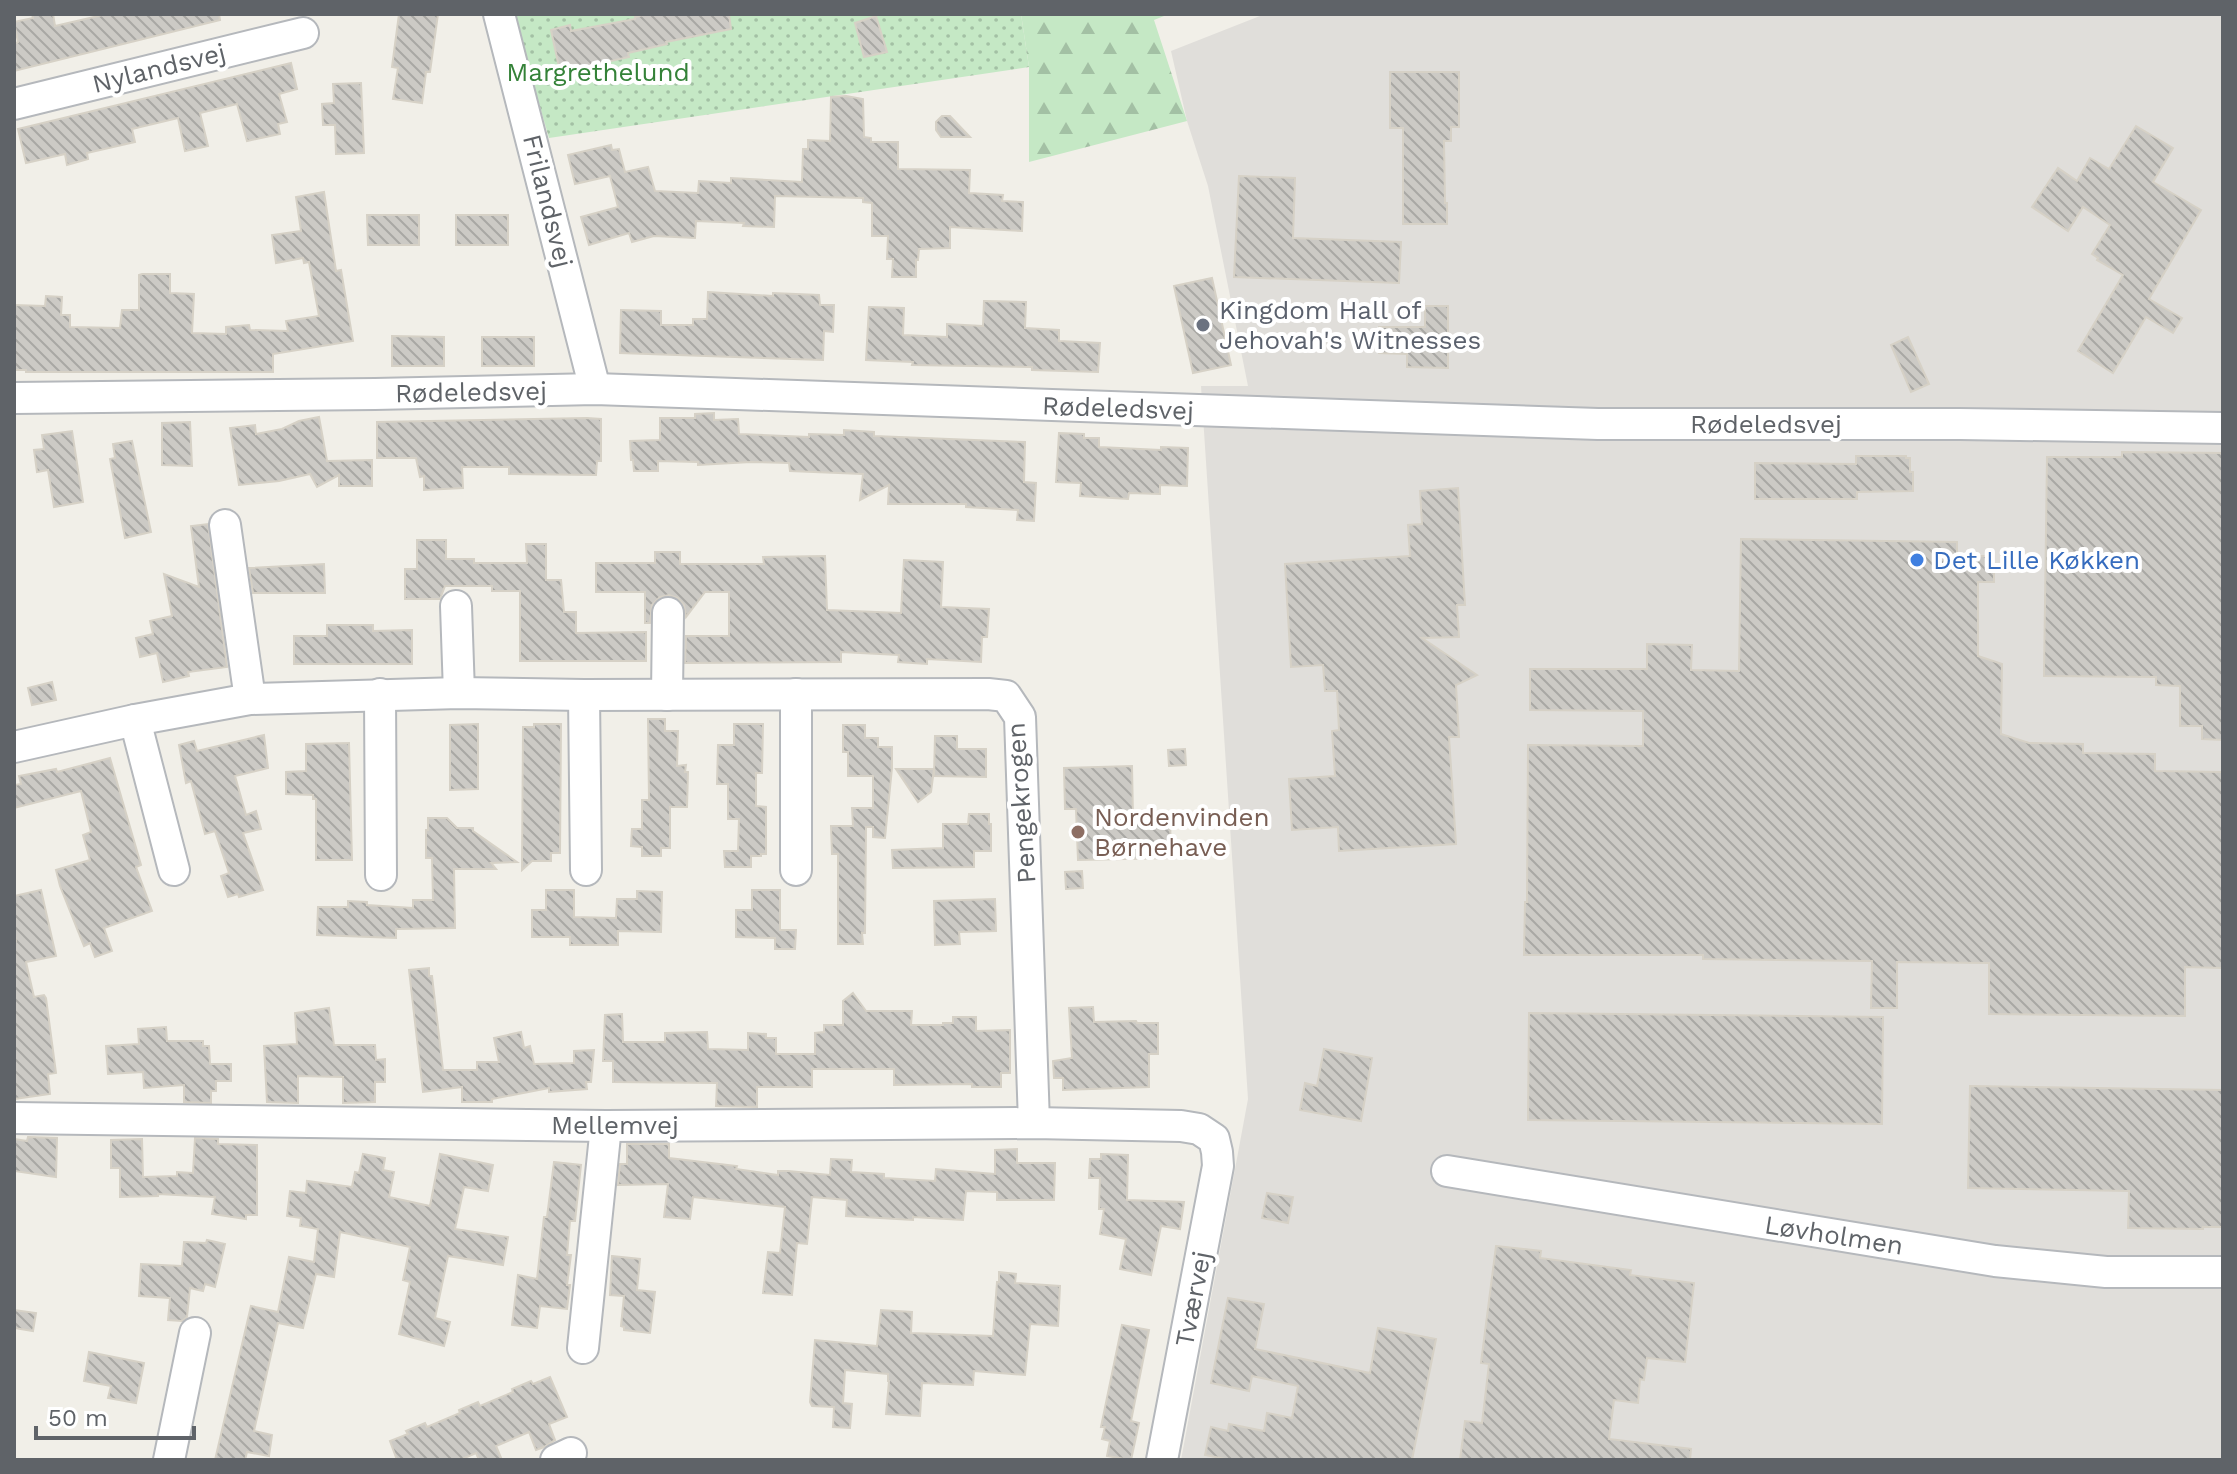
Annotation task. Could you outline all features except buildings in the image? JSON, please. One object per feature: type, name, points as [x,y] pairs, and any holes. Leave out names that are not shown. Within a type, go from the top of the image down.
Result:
[{"type":"street","name":"Frilandsvej","points":[[499,14],[595,389]]},
{"type":"street","name":"Nylandsvej","points":[[14,104],[303,33]]},
{"type":"street","name":"Rødeledsvej","points":[[14,398],[595,389],[1598,424],[2223,428]]},
{"type":"street","points":[[225,525],[250,699]]},
{"type":"street","points":[[456,606],[459,693]]},
{"type":"street","points":[[667,695],[668,613]]},
{"type":"street","name":"Pengekrogen","points":[[14,747],[250,699],[459,693],[1006,696],[1020,717],[1034,1123]]},
{"type":"street","points":[[380,694],[381,875]]},
{"type":"street","points":[[796,694],[796,870]]},
{"type":"street","points":[[584,695],[586,870]]},
{"type":"street","points":[[135,720],[174,870]]},
{"type":"street","name":"Mellemvej","points":[[14,1118],[606,1126],[1034,1123],[1181,1126],[1199,1129],[1214,1139]]},
{"type":"street","points":[[583,1348],[606,1126]]},
{"type":"street","name":"Tværvej","points":[[1162,1460],[1218,1166],[1214,1139]]},
{"type":"street","name":"Løvholmen","points":[[1447,1171],[1995,1261],[2106,1272],[2223,1272]]},
{"type":"street","points":[[169,1460],[195,1333]]},
{"type":"shaded area","points":[[1265,14],[2223,14],[2223,1460],[1181,1460],[1248,1099],[1201,386],[1248,386],[1208,186],[1187,121],[1171,51]]},
{"type":"green space","name":"Margrethelund","points":[[513,14],[1021,14],[1029,67],[549,138]]},
{"type":"green space","points":[[1021,14],[1169,14],[1154,20],[1187,121],[1029,162],[1029,67]]},
{"type":"place","name":"Kingdom Hall of Jehovah's Witnesses","points":[[1203,325]]},
{"type":"place","name":"Det Lille Køkken","points":[[1917,560]]},
{"type":"place","name":"Nordenvinden Børnehave","points":[[1078,832]]}]
